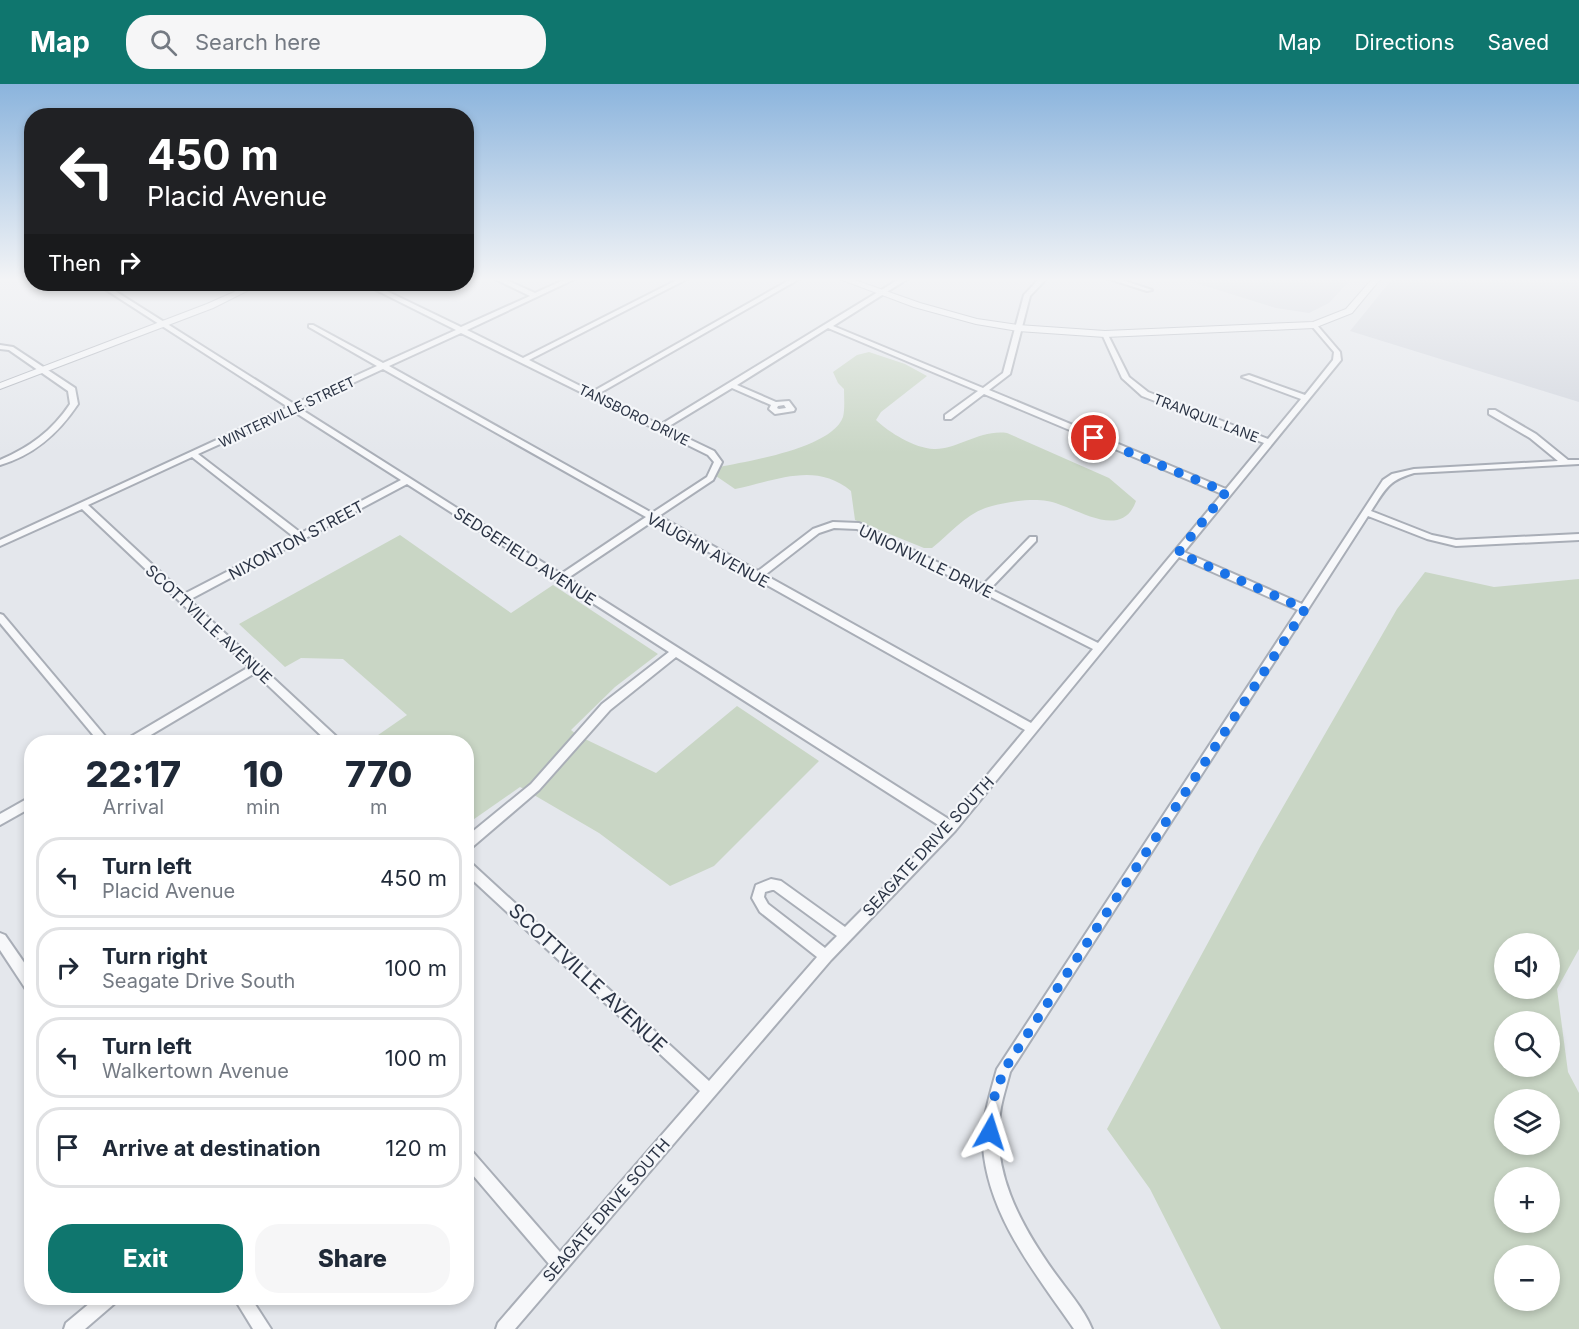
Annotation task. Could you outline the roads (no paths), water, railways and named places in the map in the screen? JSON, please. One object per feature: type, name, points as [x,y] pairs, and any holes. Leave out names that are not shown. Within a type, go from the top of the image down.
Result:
[{"type":"street","points":[[0,386],[130,336]]},
{"type":"street","name":"SEDGEFIELD AVENUE","points":[[181,336],[951,827]]},
{"type":"street","name":"VAUGHN AVENUE","points":[[329,336],[756,577],[1033,729]]},
{"type":"street","name":"WINTERVILLE STREET","points":[[0,543],[450,336]]},
{"type":"street","name":"TANSBORO DRIVE","points":[[475,336],[711,453],[718,462],[710,478],[560,579]]},
{"type":"street","points":[[524,360],[571,336]]},
{"type":"street","points":[[593,394],[695,336]]},
{"type":"street","points":[[661,428],[812,336]]},
{"type":"street","points":[[852,336],[1226,492]]},
{"type":"street","points":[[948,417],[1006,374],[1016,336]]},
{"type":"street","name":"TRANQUIL LANE","points":[[1106,336],[1126,378],[1145,394],[1270,443]]},
{"type":"street","name":"SEAGATE DRIVE SOUTH","points":[[504,1329],[826,956],[951,827],[1226,492],[1270,443],[1337,360],[1337,352],[1324,336]]},
{"type":"street","points":[[0,347],[11,348],[72,390],[74,404],[60,428],[45,440],[0,463]]},
{"type":"street","points":[[1246,377],[1306,398]]},
{"type":"street","points":[[732,385],[775,404]]},
{"type":"street","points":[[1492,412],[1525,430],[1565,462]]},
{"type":"street","points":[[194,455],[300,537]]},
{"type":"street","points":[[1084,1329],[1023,1242],[1001,1199],[990,1152],[994,1098],[1004,1070],[1386,482],[1404,473],[1579,462]]},
{"type":"street","name":"NIXONTON STREET","points":[[183,600],[408,480]]},
{"type":"street","name":"SCOTTVILLE AVENUE","points":[[83,505],[327,735]]},
{"type":"street","points":[[1365,512],[1430,537],[1456,543],[1579,537]]},
{"type":"street","name":"UNIONVILLE DRIVE","points":[[756,577],[816,531],[832,525],[859,526],[1099,648]]},
{"type":"street","points":[[984,589],[1033,539]]},
{"type":"street","points":[[1178,553],[1305,609]]},
{"type":"street","points":[[0,617],[99,735]]},
{"type":"street","points":[[474,838],[535,787],[606,707],[675,652]]},
{"type":"street","points":[[143,735],[256,669]]},
{"type":"street","points":[[0,820],[24,806]]},
{"type":"street","name":"SCOTTVILLE AVENUE","points":[[474,873],[709,1090]]},
{"type":"street","points":[[826,956],[764,909],[758,898],[760,889],[771,884],[777,885],[846,935]]},
{"type":"street","points":[[0,939],[24,974]]},
{"type":"street","points":[[474,1164],[560,1264]]},
{"type":"street","points":[[72,1329],[100,1305]]},
{"type":"street","points":[[247,1305],[262,1329]]}]
